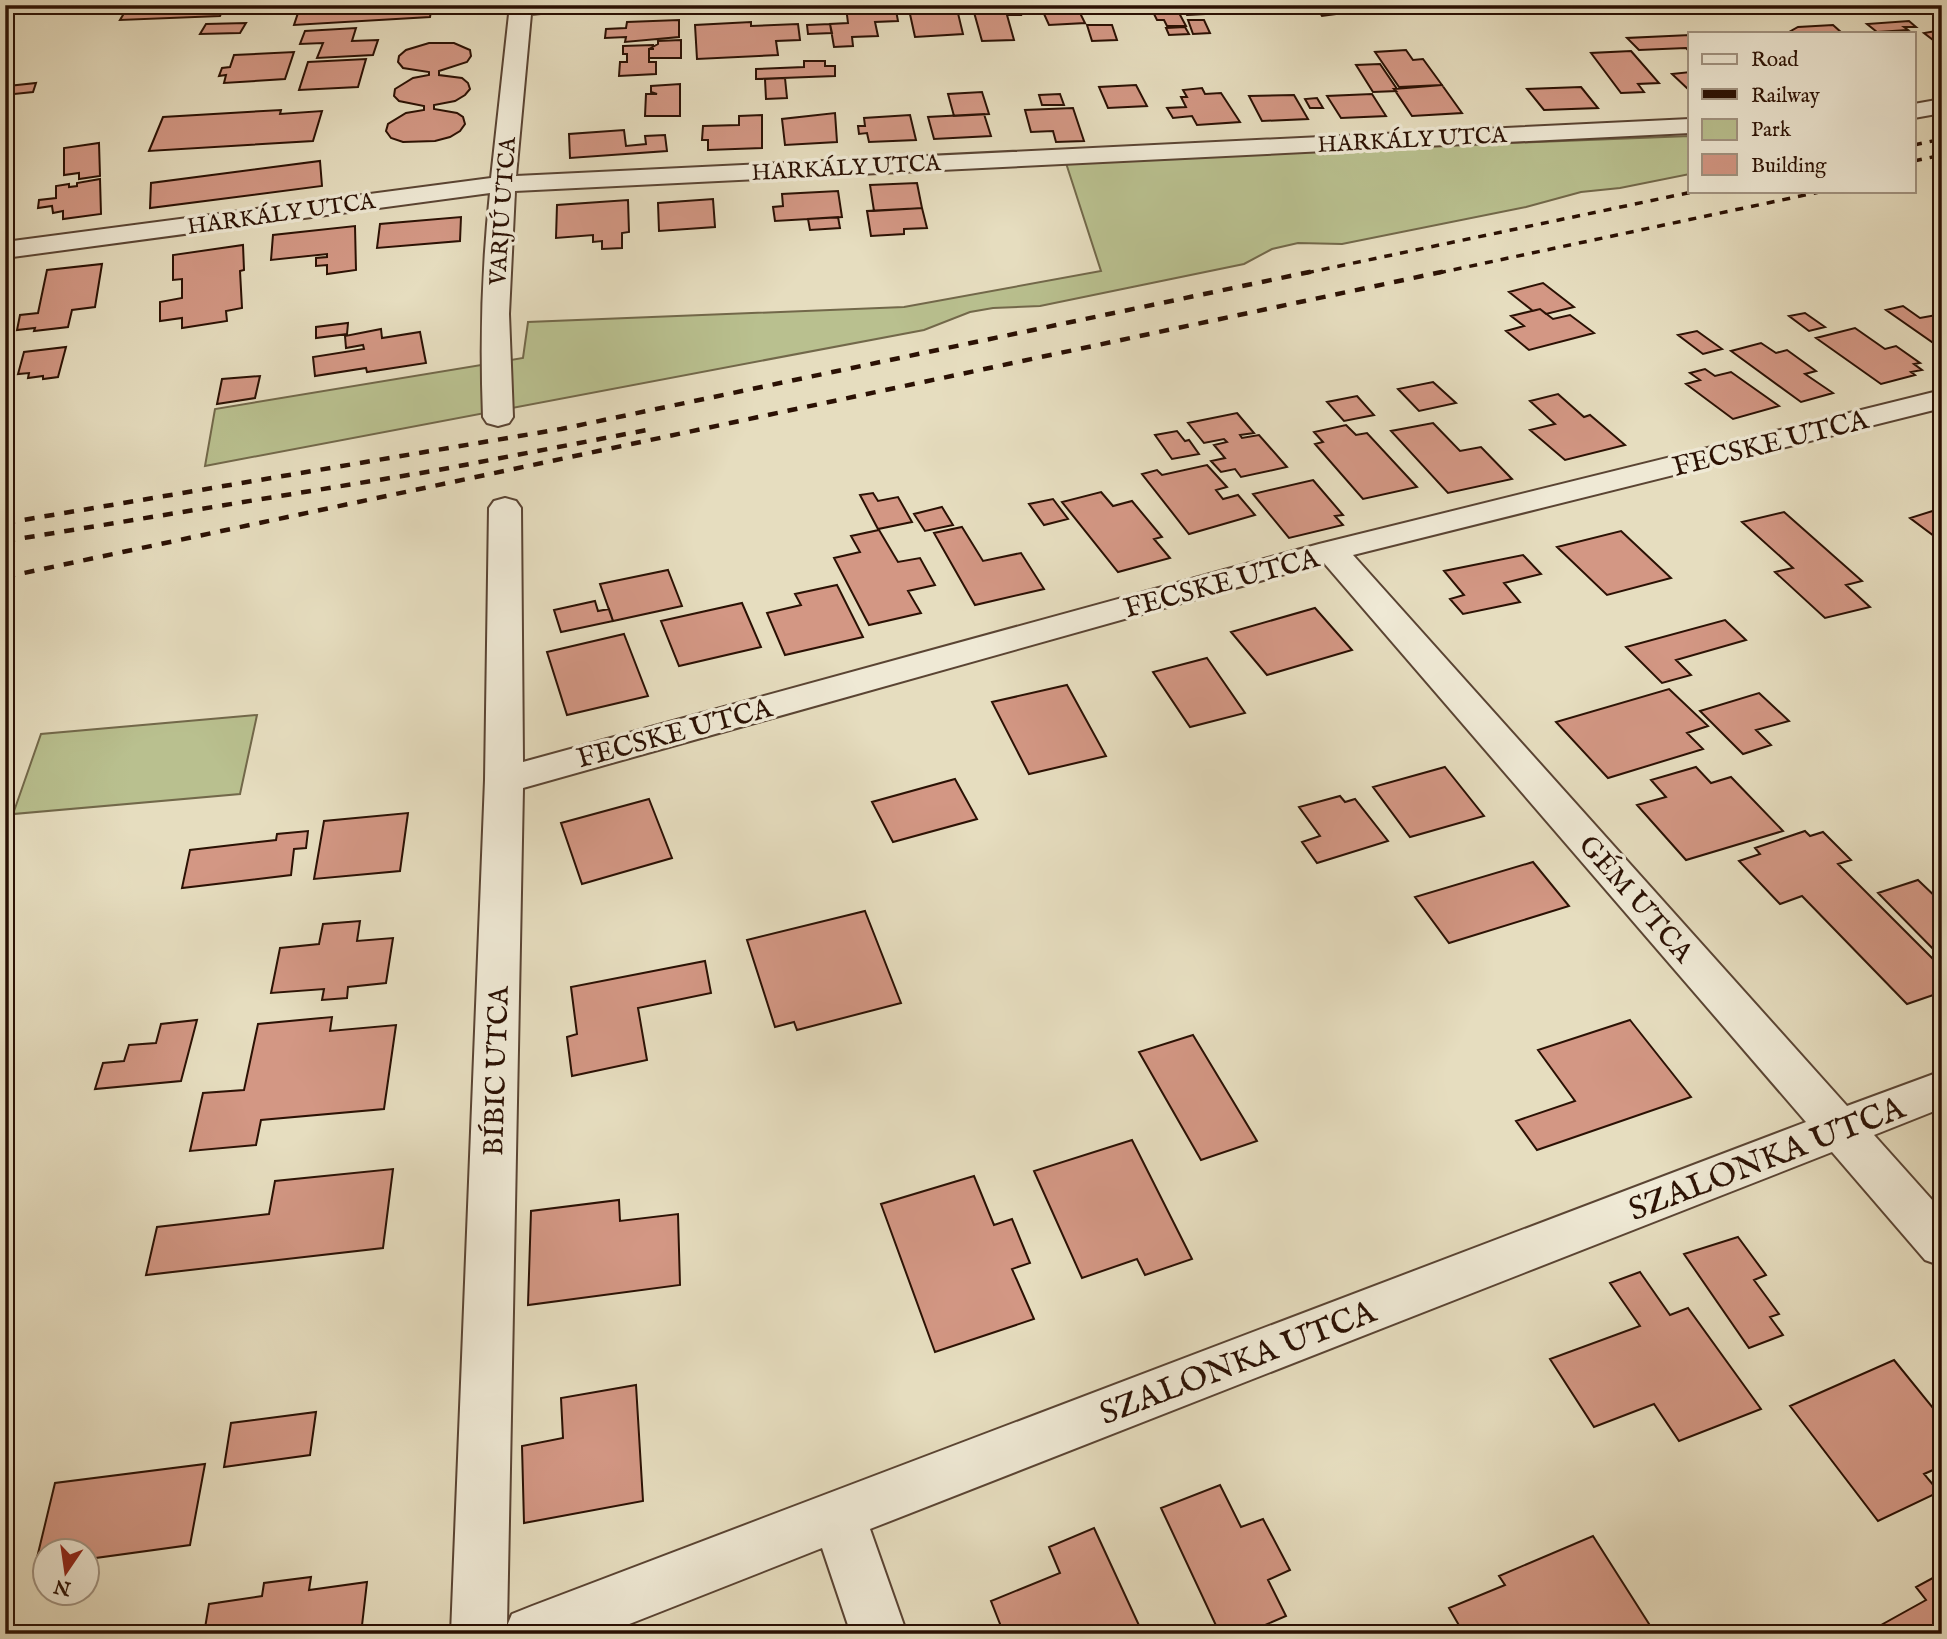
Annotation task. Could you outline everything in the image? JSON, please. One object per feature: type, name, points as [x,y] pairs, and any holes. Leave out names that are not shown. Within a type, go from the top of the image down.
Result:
[{"type":"street","points":[[521,6],[573,5]]},
{"type":"street","name":"VARJÚ UTCA","points":[[498,417],[493,355],[501,184],[521,6]]},
{"type":"street","points":[[1916,111],[1942,106]]},
{"type":"street","name":"HARKÁLY UTCA","points":[[5,250],[501,184],[1688,125]]},
{"type":"street","name":"FECSKE UTCA","points":[[504,779],[1331,551],[1939,402]]},
{"type":"street","name":"BÍBIC UTCA","points":[[479,1634],[504,779],[505,508]]},
{"type":"street","name":"GÉM UTCA","points":[[1331,551],[1942,1245]]},
{"type":"street","name":"SZALONKA UTCA","points":[[532,1634],[1942,1089]]},
{"type":"street","points":[[838,1516],[879,1634]]},
{"type":"green space","points":[[1688,136],[1688,174],[1620,188],[1581,192],[1526,207],[1342,244],[1298,243],[1272,249],[1244,264],[1040,306],[970,312],[924,330],[205,466],[215,409],[523,358],[528,322],[904,307],[1101,271],[1065,160]]},
{"type":"green space","points":[[257,715],[240,794],[13,814],[41,734]]},
{"type":"building","points":[[129,5],[225,5],[220,16],[120,20]]},
{"type":"building","points":[[895,5],[898,21],[875,22],[878,36],[852,37],[853,46],[834,47],[830,24],[848,23],[846,7]]},
{"type":"building","points":[[908,5],[956,5],[963,34],[915,37]]},
{"type":"building","points":[[972,5],[1019,8],[1021,15],[1007,15],[1014,40],[982,41]]},
{"type":"building","points":[[1040,5],[1093,5],[1096,13],[1080,13],[1085,23],[1049,25]]},
{"type":"building","points":[[1182,5],[1219,5],[1223,13],[1187,15]]},
{"type":"building","points":[[1259,5],[1303,5],[1305,9],[1263,11]]},
{"type":"building","points":[[1315,5],[1363,5],[1366,10],[1322,16]]},
{"type":"building","points":[[432,6],[430,17],[294,25],[298,13]]},
{"type":"building","points":[[1178,11],[1186,26],[1167,26],[1164,20],[1157,20],[1153,12]]},
{"type":"building","points":[[679,20],[679,37],[625,42],[626,37],[605,38],[606,29],[626,28],[627,22]]},
{"type":"building","points":[[1188,20],[1204,20],[1210,33],[1193,34]]},
{"type":"building","points":[[1909,21],[1916,27],[1877,32],[1867,24]]},
{"type":"building","points":[[751,22],[751,26],[798,24],[800,40],[776,41],[778,55],[697,59],[695,25]]},
{"type":"building","points":[[246,23],[240,33],[200,34],[206,24]]},
{"type":"building","points":[[830,24],[832,33],[808,34],[807,25]]},
{"type":"building","points":[[1087,25],[1112,25],[1117,40],[1092,41]]},
{"type":"building","points":[[1833,25],[1841,32],[1789,32],[1798,27]]},
{"type":"building","points":[[1185,27],[1189,34],[1169,35],[1166,28]]},
{"type":"building","points":[[356,28],[352,41],[378,40],[373,55],[317,58],[323,43],[300,44],[305,31]]},
{"type":"building","points":[[1942,30],[1942,43],[1937,43],[1924,33]]},
{"type":"building","points":[[1688,35],[1688,50],[1639,50],[1627,38]]},
{"type":"building","points":[[681,40],[681,58],[649,58],[649,49],[658,44],[658,41]]},
{"type":"building","points":[[429,43],[454,43],[470,50],[471,56],[467,62],[439,71],[439,75],[462,78],[470,89],[455,101],[434,105],[434,109],[457,113],[463,117],[465,124],[450,137],[435,141],[403,142],[391,138],[386,131],[388,124],[406,113],[424,110],[424,106],[399,101],[394,96],[395,89],[413,78],[429,75],[429,72],[403,68],[398,62],[399,56],[406,50]]},
{"type":"building","points":[[653,45],[653,49],[649,49],[649,62],[656,62],[656,74],[619,76],[620,62],[627,62],[623,46]]},
{"type":"building","points":[[1406,50],[1413,60],[1423,59],[1442,85],[1399,87],[1375,52]]},
{"type":"building","points":[[1631,51],[1659,83],[1638,84],[1644,92],[1621,93],[1591,53]]},
{"type":"building","points":[[294,52],[285,79],[224,83],[226,75],[219,76],[222,68],[230,67],[234,55]]},
{"type":"building","points":[[366,59],[358,87],[299,90],[308,62]]},
{"type":"building","points":[[804,61],[825,61],[825,66],[835,66],[835,76],[756,79],[756,69],[804,67]]},
{"type":"building","points":[[1380,64],[1396,91],[1373,92],[1356,65]]},
{"type":"building","points":[[1688,72],[1688,89],[1672,74]]},
{"type":"building","points":[[785,78],[787,98],[766,99],[765,79]]},
{"type":"building","points":[[36,83],[33,92],[5,95],[5,87]]},
{"type":"building","points":[[680,84],[680,116],[645,116],[646,94],[657,94],[651,92],[651,86]]},
{"type":"building","points":[[1136,85],[1147,106],[1108,108],[1099,87]]},
{"type":"building","points":[[1442,85],[1462,113],[1412,116],[1394,89]]},
{"type":"building","points":[[1581,87],[1598,108],[1544,110],[1527,89]]},
{"type":"building","points":[[1202,88],[1205,94],[1221,93],[1240,122],[1197,125],[1192,116],[1173,118],[1167,108],[1186,107],[1181,97],[1187,97],[1183,90]]},
{"type":"building","points":[[982,92],[989,114],[954,116],[948,94]]},
{"type":"building","points":[[1060,94],[1064,105],[1042,105],[1039,95]]},
{"type":"building","points":[[1372,94],[1386,116],[1341,118],[1327,96]]},
{"type":"building","points":[[1294,95],[1308,119],[1262,121],[1249,96]]},
{"type":"building","points":[[1317,98],[1323,108],[1310,108],[1305,99]]},
{"type":"building","points":[[1073,108],[1084,141],[1056,142],[1053,131],[1031,132],[1025,110]]},
{"type":"building","points":[[281,110],[280,114],[322,111],[313,141],[149,151],[163,117]]},
{"type":"building","points":[[835,113],[837,142],[785,145],[782,119]]},
{"type":"building","points":[[984,114],[991,136],[934,139],[928,117]]},
{"type":"building","points":[[762,115],[762,148],[708,150],[708,140],[702,140],[703,126],[739,125],[739,116]]},
{"type":"building","points":[[910,115],[916,140],[869,142],[867,133],[859,134],[858,126],[865,126],[864,118]]},
{"type":"building","points":[[624,130],[626,146],[646,144],[645,136],[665,135],[667,151],[570,158],[569,134]]},
{"type":"building","points":[[99,143],[100,176],[79,179],[79,173],[64,175],[64,148]]},
{"type":"building","points":[[320,161],[322,186],[150,208],[151,183]]},
{"type":"building","points":[[100,179],[101,214],[63,219],[63,211],[53,213],[52,206],[38,208],[39,200],[56,198],[56,186],[77,186],[77,183]]},
{"type":"building","points":[[917,183],[922,208],[874,211],[870,185]]},
{"type":"building","points":[[838,191],[842,217],[775,221],[773,207],[783,206],[782,194]]},
{"type":"building","points":[[713,199],[715,227],[659,231],[658,203]]},
{"type":"building","points":[[628,200],[629,232],[622,233],[622,248],[602,249],[602,241],[593,242],[593,235],[556,238],[557,205]]},
{"type":"building","points":[[922,208],[927,228],[904,229],[904,234],[871,236],[867,211]]},
{"type":"building","points":[[461,217],[460,241],[377,248],[380,224]]},
{"type":"building","points":[[838,217],[840,228],[810,230],[808,219]]},
{"type":"building","points":[[355,226],[356,270],[327,274],[327,265],[316,266],[316,258],[327,257],[327,254],[271,260],[273,235]]},
{"type":"building","points":[[243,245],[244,270],[240,271],[242,308],[226,311],[227,321],[182,328],[182,318],[160,321],[160,302],[182,298],[182,279],[173,280],[173,255]]},
{"type":"building","points":[[102,264],[95,307],[72,310],[68,327],[17,330],[20,315],[38,313],[47,270]]},
{"type":"building","points":[[1543,283],[1574,307],[1546,314],[1540,309],[1533,311],[1509,292]]},
{"type":"building","points":[[1903,306],[1920,318],[1942,314],[1942,349],[1886,310]]},
{"type":"building","points":[[1540,309],[1553,319],[1570,315],[1594,333],[1529,350],[1506,331],[1524,326],[1511,316]]},
{"type":"building","points":[[1805,313],[1825,327],[1809,331],[1789,316]]},
{"type":"building","points":[[348,323],[347,334],[316,338],[316,327]]},
{"type":"building","points":[[1855,328],[1885,349],[1896,346],[1920,363],[1914,364],[1922,370],[1911,372],[1915,375],[1881,384],[1816,338]]},
{"type":"building","points":[[381,329],[382,338],[420,332],[426,363],[315,376],[313,357],[364,349],[363,345],[346,348],[345,336]]},
{"type":"building","points":[[1697,331],[1722,349],[1703,354],[1678,335]]},
{"type":"building","points":[[1761,343],[1776,353],[1787,350],[1816,371],[1805,374],[1833,393],[1801,402],[1731,351]]},
{"type":"building","points":[[66,347],[58,377],[28,378],[29,373],[18,374],[24,352]]},
{"type":"building","points":[[1705,369],[1715,376],[1731,372],[1779,406],[1733,419],[1686,384],[1700,380],[1690,373]]},
{"type":"building","points":[[260,376],[255,398],[217,404],[222,379]]},
{"type":"building","points":[[1433,382],[1456,403],[1419,411],[1398,389]]},
{"type":"building","points":[[1558,394],[1584,417],[1590,415],[1625,445],[1565,460],[1530,430],[1555,424],[1530,401]]},
{"type":"building","points":[[1357,396],[1374,415],[1344,421],[1327,402]]},
{"type":"building","points":[[1237,413],[1254,433],[1240,435],[1242,438],[1259,435],[1287,467],[1241,477],[1235,469],[1221,472],[1211,461],[1225,458],[1214,445],[1227,442],[1224,439],[1204,443],[1188,423]]},
{"type":"building","points":[[1433,423],[1460,451],[1481,447],[1512,479],[1448,493],[1391,431]]},
{"type":"building","points":[[1346,425],[1356,435],[1367,433],[1417,487],[1363,499],[1315,444],[1323,442],[1314,432]]},
{"type":"building","points":[[1177,431],[1185,441],[1189,440],[1199,454],[1172,459],[1155,435]]},
{"type":"building","points":[[1207,465],[1227,487],[1216,490],[1223,499],[1238,495],[1255,515],[1189,534],[1142,474],[1157,470],[1162,475]]},
{"type":"building","points":[[1313,480],[1343,515],[1335,516],[1343,525],[1289,538],[1253,494]]},
{"type":"building","points":[[1101,492],[1113,506],[1132,501],[1162,537],[1154,539],[1170,558],[1118,572],[1062,502]]},
{"type":"building","points":[[873,493],[878,501],[898,497],[912,522],[878,529],[860,495]]},
{"type":"building","points":[[1053,499],[1068,519],[1044,525],[1029,504]]},
{"type":"building","points":[[942,507],[953,525],[925,531],[914,514]]},
{"type":"building","points":[[1942,508],[1942,542],[1910,518]]},
{"type":"building","points":[[1784,512],[1862,581],[1846,585],[1870,607],[1825,618],[1775,572],[1793,568],[1742,522]]},
{"type":"building","points":[[962,527],[983,561],[1021,553],[1044,589],[975,605],[934,533]]},
{"type":"building","points":[[879,530],[898,562],[920,558],[935,585],[908,591],[921,613],[869,625],[834,558],[860,552],[851,536]]},
{"type":"building","points":[[1621,531],[1671,578],[1607,595],[1557,547]]},
{"type":"building","points":[[1523,555],[1541,574],[1504,583],[1520,602],[1463,614],[1450,599],[1464,595],[1444,571]]},
{"type":"building","points":[[668,570],[682,606],[613,621],[600,584]]},
{"type":"building","points":[[837,585],[863,637],[785,655],[767,613],[801,605],[795,594]]},
{"type":"building","points":[[595,601],[598,611],[609,609],[613,621],[561,632],[554,610]]},
{"type":"building","points":[[742,603],[761,647],[679,666],[661,621]]},
{"type":"building","points":[[1315,608],[1352,650],[1267,675],[1231,632]]},
{"type":"building","points":[[1725,620],[1746,640],[1676,660],[1691,675],[1662,683],[1626,647]]},
{"type":"building","points":[[624,634],[648,696],[567,715],[547,652]]},
{"type":"building","points":[[1207,658],[1245,713],[1190,727],[1153,672]]},
{"type":"building","points":[[1067,685],[1106,756],[1029,774],[992,702]]},
{"type":"building","points":[[1669,689],[1708,726],[1687,733],[1703,749],[1608,778],[1556,722]]},
{"type":"building","points":[[1759,693],[1789,721],[1756,730],[1771,745],[1743,754],[1700,711]]},
{"type":"building","points":[[1445,767],[1484,816],[1410,837],[1373,787]]},
{"type":"building","points":[[1696,767],[1711,783],[1731,777],[1783,831],[1686,860],[1637,805],[1666,797],[1651,780]]},
{"type":"building","points":[[955,779],[977,819],[893,842],[872,802]]},
{"type":"building","points":[[1340,796],[1345,802],[1355,799],[1388,841],[1317,863],[1302,842],[1320,836],[1299,807]]},
{"type":"building","points":[[649,799],[672,858],[582,884],[561,823]]},
{"type":"building","points":[[408,813],[400,871],[314,879],[324,821]]},
{"type":"building","points":[[308,831],[306,848],[294,849],[291,875],[182,888],[190,850],[276,840],[277,834]]},
{"type":"building","points":[[1805,831],[1810,836],[1823,832],[1851,860],[1838,864],[1942,968],[1942,992],[1907,1004],[1802,896],[1780,904],[1739,861],[1760,854],[1755,848]]},
{"type":"building","points":[[1533,862],[1569,906],[1449,943],[1415,897]]},
{"type":"building","points":[[1918,880],[1942,903],[1942,958],[1878,893]]},
{"type":"building","points":[[865,911],[901,1003],[797,1030],[794,1022],[775,1027],[747,940]]},
{"type":"building","points":[[360,921],[357,941],[393,938],[386,983],[348,987],[347,998],[322,1000],[324,989],[271,993],[280,948],[319,944],[323,924]]},
{"type":"building","points":[[705,961],[711,993],[638,1008],[647,1060],[572,1076],[567,1037],[577,1034],[571,987]]},
{"type":"building","points":[[332,1017],[330,1031],[396,1025],[384,1109],[261,1120],[256,1145],[190,1151],[203,1093],[244,1090],[258,1024]]},
{"type":"building","points":[[197,1020],[181,1081],[95,1089],[103,1063],[124,1061],[129,1045],[156,1043],[161,1024]]},
{"type":"building","points":[[1630,1020],[1691,1097],[1537,1150],[1516,1121],[1575,1101],[1538,1050]]},
{"type":"building","points":[[1193,1035],[1257,1141],[1201,1160],[1139,1052]]},
{"type":"building","points":[[1132,1140],[1192,1259],[1145,1275],[1137,1259],[1082,1278],[1034,1171]]},
{"type":"building","points":[[393,1169],[383,1248],[146,1275],[157,1227],[269,1214],[275,1181]]},
{"type":"building","points":[[974,1176],[994,1225],[1012,1219],[1030,1263],[1012,1269],[1034,1319],[935,1352],[881,1204]]},
{"type":"building","points":[[619,1200],[620,1221],[678,1214],[680,1285],[528,1305],[531,1211]]},
{"type":"building","points":[[1738,1237],[1766,1275],[1754,1280],[1779,1314],[1770,1317],[1783,1335],[1749,1348],[1684,1254]]},
{"type":"building","points":[[1640,1272],[1670,1315],[1688,1308],[1761,1409],[1679,1441],[1654,1404],[1594,1427],[1550,1359],[1640,1326],[1610,1283]]},
{"type":"building","points":[[1894,1360],[1942,1419],[1942,1466],[1924,1474],[1939,1492],[1878,1521],[1790,1406]]},
{"type":"building","points":[[636,1385],[643,1501],[524,1523],[522,1446],[563,1438],[561,1398]]},
{"type":"building","points":[[316,1412],[310,1455],[224,1467],[231,1423]]},
{"type":"building","points":[[205,1464],[190,1545],[102,1557],[102,1538],[42,1538],[55,1483]]},
{"type":"building","points":[[1220,1485],[1241,1527],[1263,1519],[1290,1570],[1268,1580],[1286,1616],[1244,1634],[1220,1634],[1161,1508]]},
{"type":"building","points":[[1094,1528],[1143,1634],[1004,1634],[991,1601],[1060,1573],[1049,1547]]},
{"type":"building","points":[[1593,1536],[1651,1627],[1635,1634],[1464,1634],[1449,1608],[1505,1585],[1499,1576]]},
{"type":"building","points":[[1942,1573],[1942,1634],[1865,1634],[1926,1600],[1916,1587]]},
{"type":"building","points":[[311,1577],[309,1590],[367,1582],[361,1634],[204,1634],[209,1604],[262,1596],[264,1583]]},
{"type":"railway","points":[[1916,145],[1942,139]]},
{"type":"railway","points":[[1916,161],[1942,155]]},
{"type":"railway","points":[[1306,273],[1692,192]]},
{"type":"railway","points":[[1438,273],[1819,192]]},
{"type":"railway","points":[[5,523],[561,429],[1314,271]]},
{"type":"railway","points":[[5,577],[1446,271]]},
{"type":"railway","points":[[5,541],[433,471],[647,430]]}]
